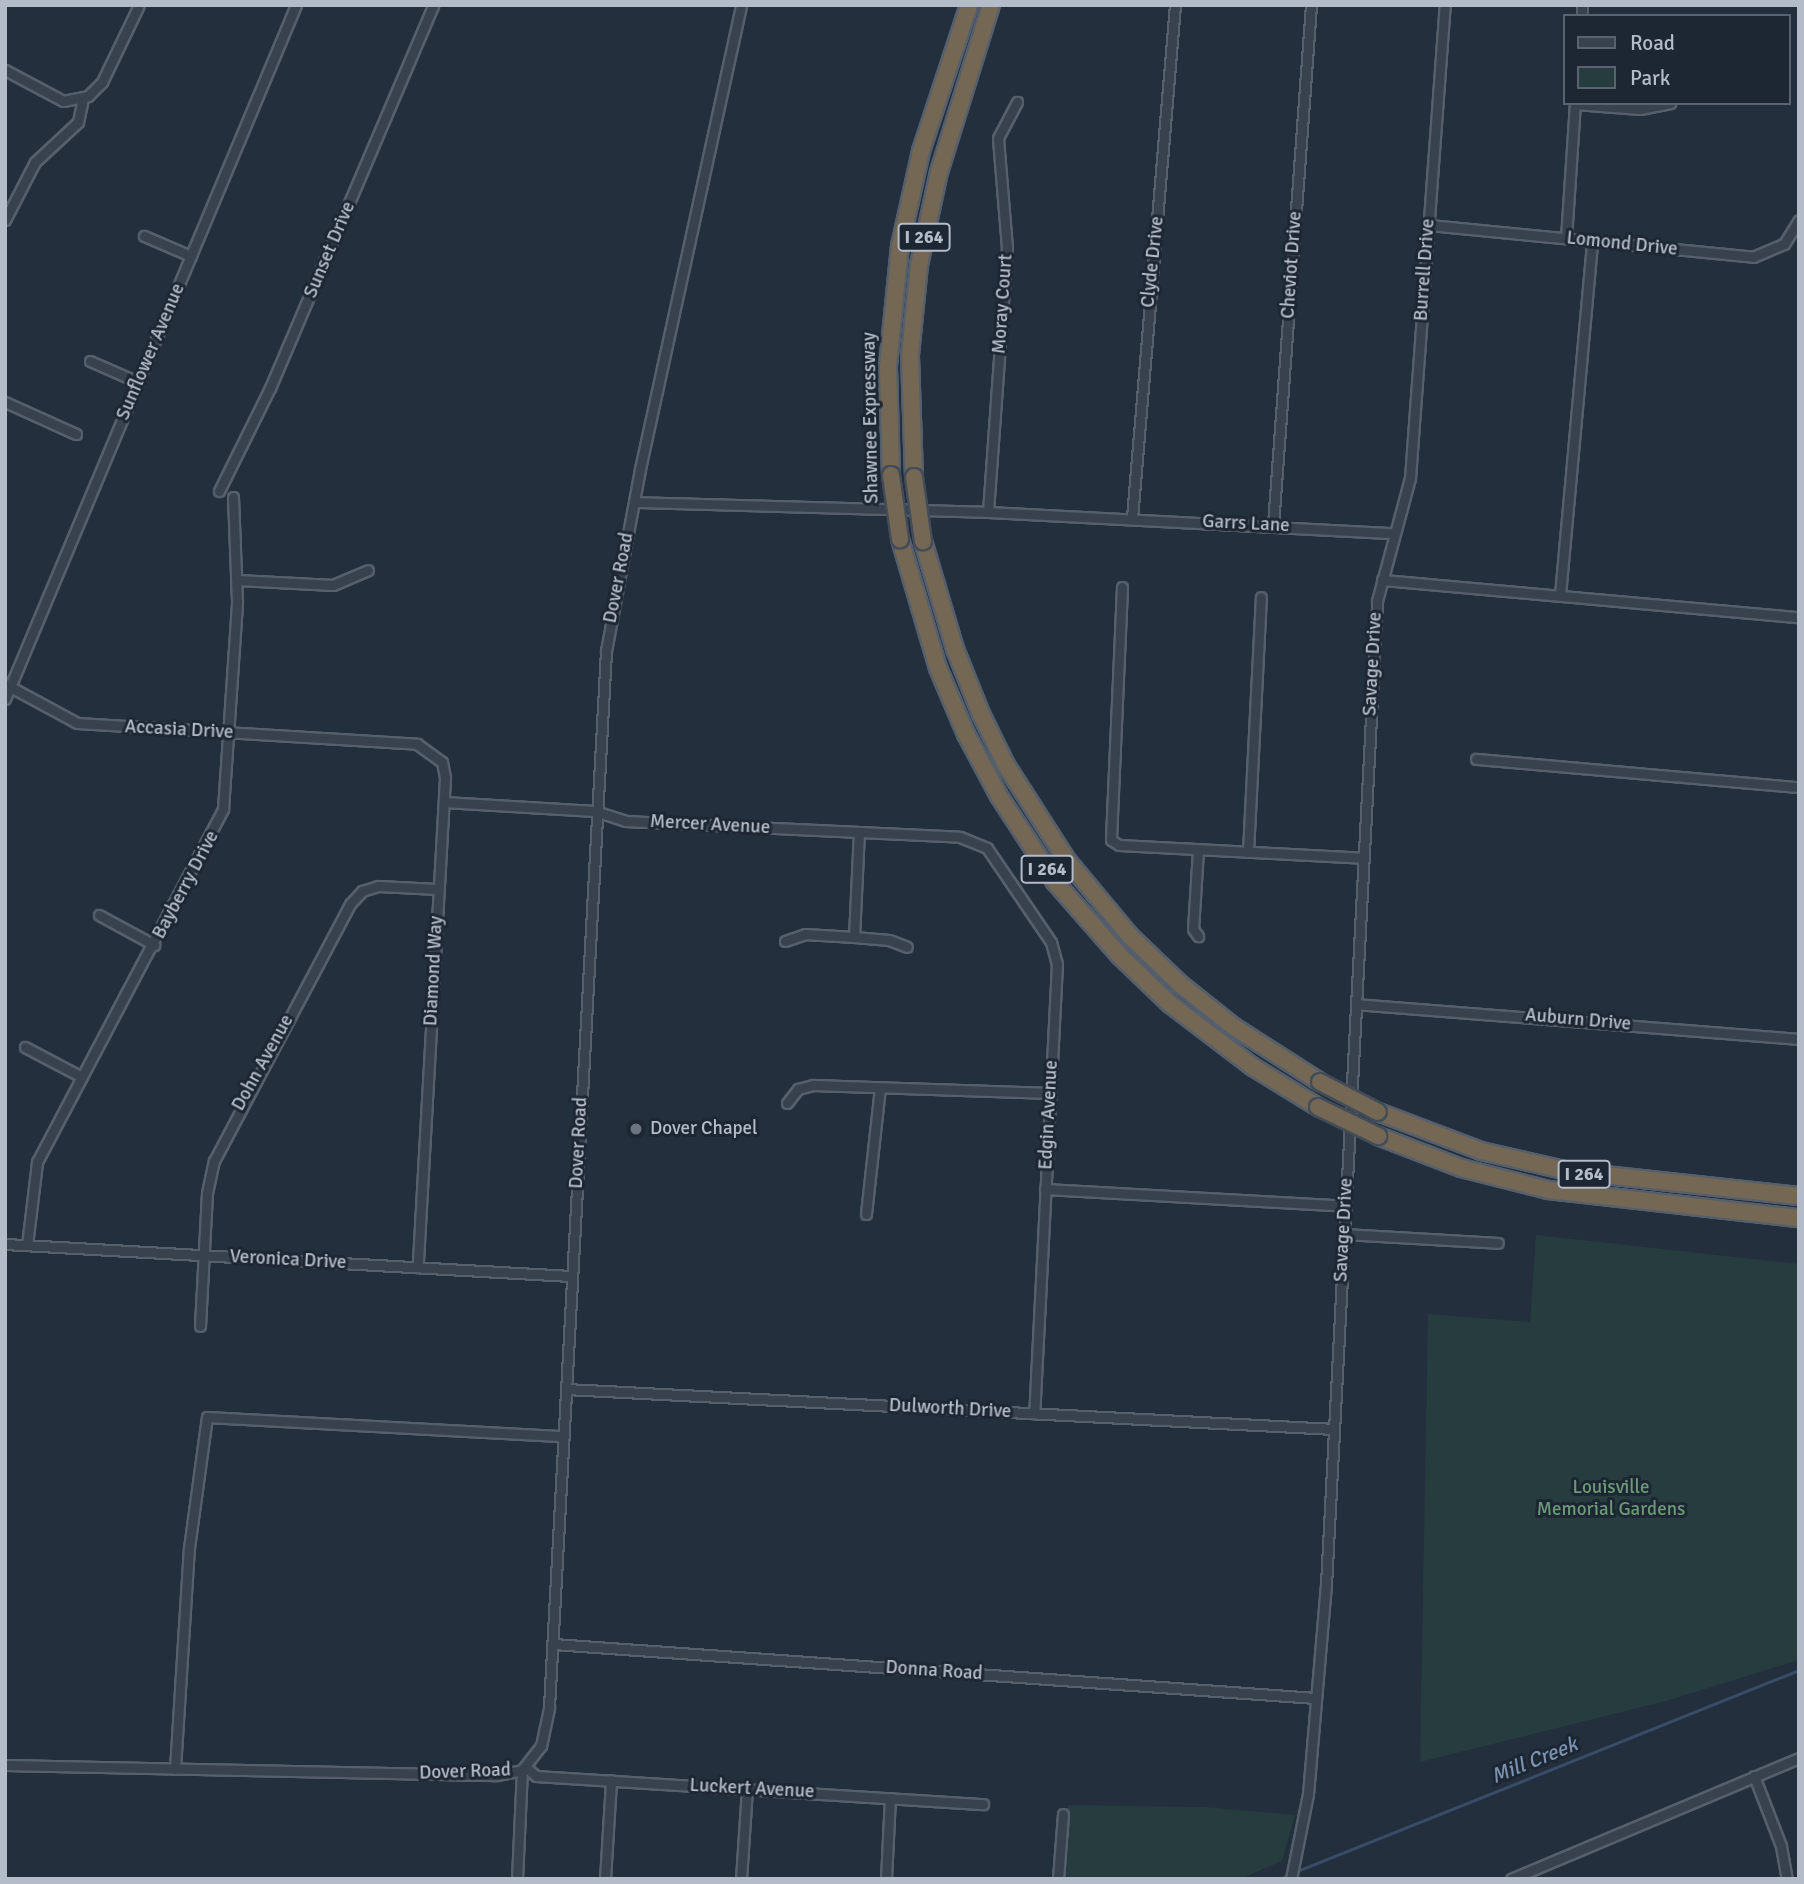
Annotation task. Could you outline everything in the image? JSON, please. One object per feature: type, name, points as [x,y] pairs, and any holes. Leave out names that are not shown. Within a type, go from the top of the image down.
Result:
[{"type":"highway","name":"Shawnee Expressway","points":[[968,5],[925,140],[900,246],[888,366],[891,475],[900,539],[931,646],[966,733],[999,796],[1055,882],[1120,956],[1170,1004],[1252,1067],[1318,1107],[1378,1136],[1461,1168],[1548,1190],[1799,1218]]},
{"type":"highway","name":"Shawnee Expressway","points":[[991,5],[939,172],[919,265],[910,355],[914,477],[923,541],[955,649],[981,715],[1012,775],[1066,859],[1130,936],[1180,984],[1234,1027],[1320,1082],[1378,1112],[1481,1151],[1568,1171],[1799,1196]]},
{"type":"street","points":[[5,70],[63,101],[83,98],[102,82],[139,5]]},
{"type":"street","name":"Sunflower Avenue","points":[[5,698],[296,5]]},
{"type":"street","name":"Sunset Drive","points":[[219,491],[270,388],[433,5]]},
{"type":"street","name":"Dover Road","points":[[5,1765],[482,1775],[524,1769],[541,1746],[548,1724],[553,1644],[595,811],[606,651],[634,502],[741,5]]},
{"type":"street","name":"Clyde Drive","points":[[1132,518],[1175,5]]},
{"type":"street","name":"Cheviot Drive","points":[[1273,526],[1311,5]]},
{"type":"street","name":"Burrell Drive","points":[[1393,533],[1410,478],[1445,5]]},
{"type":"street","points":[[5,220],[29,170],[78,122],[83,98]]},
{"type":"street","name":"Moray Court","points":[[988,512],[1007,237],[998,145],[1001,128],[1017,102]]},
{"type":"street","points":[[1566,238],[1575,105]]},
{"type":"street","points":[[1588,105],[1640,109],[1660,105]]},
{"type":"street","name":"Lomond Drive","points":[[1429,225],[1753,257],[1784,244],[1799,220]]},
{"type":"street","points":[[144,236],[191,256]]},
{"type":"street","points":[[1560,596],[1592,242]]},
{"type":"street","points":[[90,361],[138,382]]},
{"type":"street","points":[[5,402],[76,434]]},
{"type":"street","name":"Bayberry Drive","points":[[27,1245],[37,1162],[220,820],[230,733],[238,580],[233,497]]},
{"type":"street","name":"Garrs Lane","points":[[634,502],[988,512],[1393,533]]},
{"type":"street","points":[[1393,533],[1382,580],[1799,617]]},
{"type":"street","points":[[238,580],[333,585],[368,570]]},
{"type":"street","name":"Savage Drive","points":[[1291,1879],[1293,1850],[1308,1794],[1316,1698],[1334,1429],[1376,614],[1382,580]]},
{"type":"street","points":[[1122,587],[1110,833],[1119,845],[1363,858]]},
{"type":"street","points":[[1248,852],[1261,597]]},
{"type":"street","name":"Accasia Drive","points":[[8,686],[78,723],[363,740]]},
{"type":"street","name":"Diamond Way","points":[[363,740],[417,744],[433,751],[445,769],[418,1267]]},
{"type":"street","points":[[1476,759],[1799,788]]},
{"type":"street","name":"Mercer Avenue","points":[[444,802],[595,811],[625,821],[859,832],[977,842]]},
{"type":"street","points":[[853,937],[859,832]]},
{"type":"street","name":"Edgin Avenue","points":[[977,842],[996,860],[1055,952],[1051,1093],[1034,1413]]},
{"type":"street","points":[[1198,850],[1193,929],[1199,936]]},
{"type":"street","name":"Dohn Avenue","points":[[200,1326],[209,1180],[220,1144],[350,904],[362,891],[377,886],[438,889]]},
{"type":"street","points":[[99,915],[154,945]]},
{"type":"street","points":[[785,941],[806,934],[889,940],[907,947]]},
{"type":"street","name":"Auburn Drive","points":[[1356,1003],[1799,1039]]},
{"type":"street","points":[[25,1047],[82,1077]]},
{"type":"street","points":[[787,1103],[788,1097],[803,1087],[1051,1093]]},
{"type":"street","points":[[866,1214],[880,1088]]},
{"type":"street","points":[[1045,1189],[1346,1206]]},
{"type":"street","points":[[1344,1234],[1498,1243]]},
{"type":"street","name":"Veronica Drive","points":[[5,1244],[571,1276]]},
{"type":"street","name":"Dulworth Drive","points":[[566,1389],[1334,1429]]},
{"type":"street","points":[[175,1769],[189,1548],[207,1417],[563,1436]]},
{"type":"street","name":"Donna Road","points":[[553,1644],[1316,1698]]},
{"type":"street","points":[[1511,1879],[1799,1758]]},
{"type":"street","points":[[517,1879],[524,1769]]},
{"type":"street","name":"Luckert Avenue","points":[[524,1769],[536,1776],[983,1804]]},
{"type":"street","points":[[1754,1776],[1781,1846],[1787,1879]]},
{"type":"street","points":[[605,1879],[611,1780]]},
{"type":"street","points":[[741,1879],[747,1789]]},
{"type":"street","points":[[886,1879],[890,1798]]},
{"type":"street","points":[[1058,1879],[1063,1814]]},
{"type":"green space","name":"Louisville Memorial Gardens","points":[[1536,1235],[1799,1264],[1799,1660],[1666,1701],[1420,1762],[1428,1314],[1530,1322]]},
{"type":"green space","points":[[1068,1805],[1204,1807],[1295,1815],[1282,1861],[1240,1879],[1063,1879]]},
{"type":"waterway","name":"Mill Creek","points":[[1295,1872],[1799,1670]]},
{"type":"waterway","name":"Mill Creek","points":[[1280,1879],[1289,1875]]},
{"type":"place","name":"Dover Chapel","points":[[636,1129]]}]
